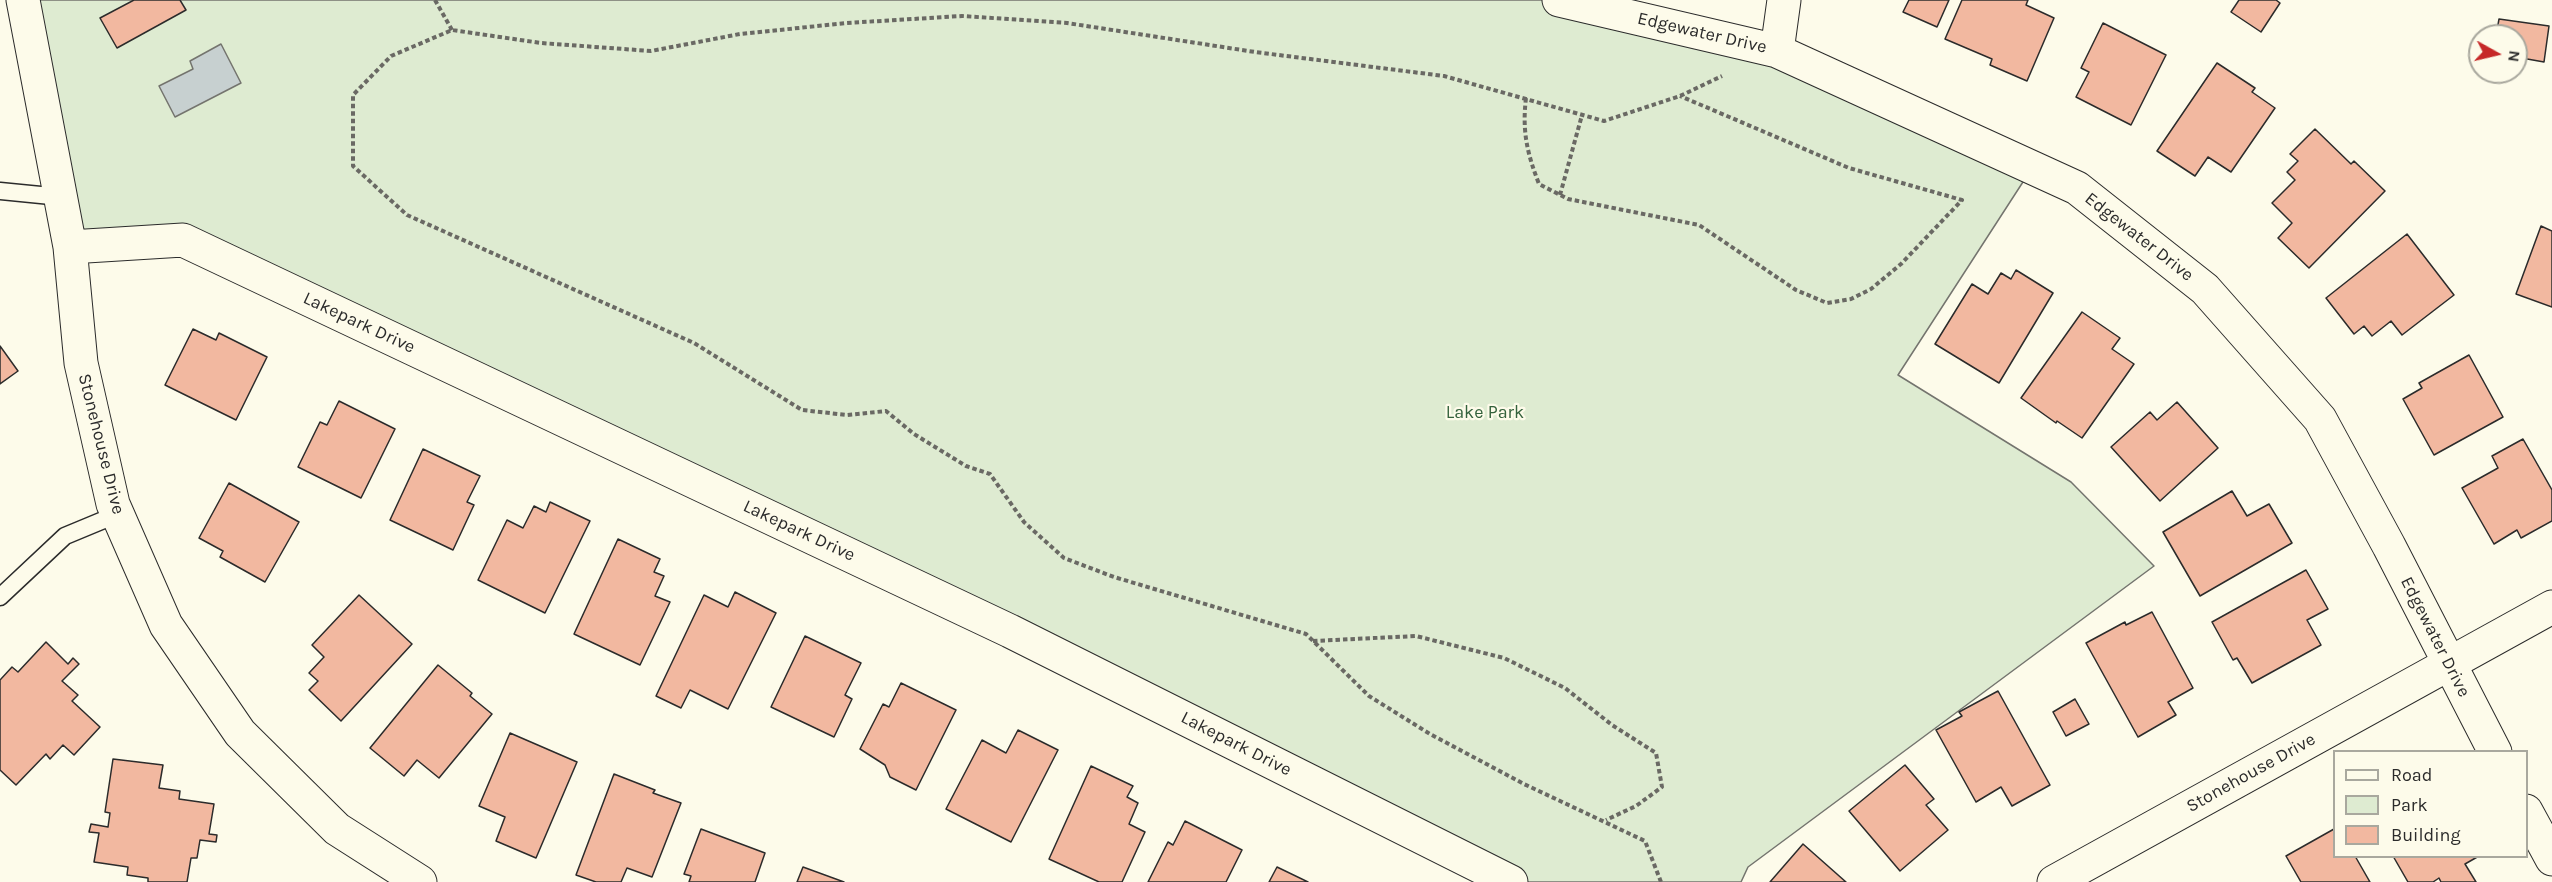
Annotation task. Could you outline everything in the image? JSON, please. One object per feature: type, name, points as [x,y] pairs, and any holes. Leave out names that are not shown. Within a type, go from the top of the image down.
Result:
[{"type":"street","name":"Stonehouse Drive","points":[[23,0],[70,247],[81,363],[113,504],[165,625],[240,733],[337,829],[420,882]]},
{"type":"street","name":"Edgewater Drive","points":[[1559,0],[1777,51],[2077,188],[2205,289],[2320,419],[2389,546],[2494,750]]},
{"type":"street","points":[[1777,51],[1784,0]]},
{"type":"street","name":"Lakepark Drive","points":[[70,247],[183,240],[1010,630],[1511,882]]},
{"type":"street","name":"Stonehouse Drive","points":[[2054,882],[2552,607]]},
{"type":"street","points":[[2528,815],[2552,859]]},
{"type":"lane","points":[[0,191],[61,197]]},
{"type":"lane","points":[[0,597],[65,536],[118,514]]},
{"type":"path","points":[[435,0],[452,30]]},
{"type":"path","points":[[1661,882],[1645,841],[1605,820],[1524,784],[1430,734],[1369,696],[1306,634],[1114,577],[1064,558],[1024,522],[990,474],[966,466],[914,434],[886,411],[847,414],[802,410],[694,343],[407,215],[353,166],[353,95],[391,56],[452,30],[541,43],[651,51],[740,34],[847,23],[962,16],[1067,23],[1255,52],[1444,76],[1604,121],[1680,96],[1728,74]]},
{"type":"path","points":[[1526,98],[1524,117],[1527,151],[1539,184],[1568,199],[1699,225],[1796,290],[1827,303],[1851,299],[1871,289],[1901,264],[1962,200],[1849,168],[1680,96]]},
{"type":"path","points":[[1560,195],[1582,115]]},
{"type":"path","points":[[1313,641],[1416,636],[1504,658],[1565,687],[1612,725],[1656,753],[1662,787],[1636,806],[1605,820]]},
{"type":"green space","name":"Lake Park","points":[[23,0],[1559,0],[1777,51],[2032,168],[1898,375],[2071,482],[2154,566],[1748,867],[1741,882],[1505,882],[183,240],[70,247]]},
{"type":"shaded area","points":[[221,44],[241,83],[175,117],[159,86],[193,69],[190,61]]},
{"type":"building","points":[[134,0],[180,0],[186,10],[117,48],[100,18]]},
{"type":"building","points":[[1909,0],[1949,0],[1937,27],[1903,12]]},
{"type":"building","points":[[1962,0],[2028,0],[2026,5],[2054,18],[2027,81],[1990,65],[1992,59],[1945,39]]},
{"type":"building","points":[[2239,0],[2276,0],[2280,3],[2261,32],[2231,12]]},
{"type":"building","points":[[2499,19],[2549,26],[2544,62],[2528,59],[2528,24],[2498,24]]},
{"type":"building","points":[[2103,23],[2166,55],[2131,125],[2076,97],[2089,72],[2081,68]]},
{"type":"building","points":[[2217,63],[2255,88],[2252,92],[2275,108],[2231,172],[2208,157],[2195,176],[2157,151]]},
{"type":"building","points":[[2315,129],[2351,164],[2354,161],[2385,191],[2309,268],[2278,238],[2292,223],[2272,203],[2295,180],[2287,172],[2298,161],[2290,154]]},
{"type":"building","points":[[2541,226],[2552,231],[2552,307],[2516,294]]},
{"type":"building","points":[[2407,234],[2454,295],[2402,335],[2391,321],[2372,336],[2364,326],[2354,334],[2326,298]]},
{"type":"building","points":[[2016,270],[2053,293],[1999,383],[1935,344],[1972,284],[1988,294],[2001,273],[2011,279]]},
{"type":"building","points":[[2082,312],[2120,338],[2112,349],[2134,364],[2082,438],[2021,398]]},
{"type":"building","points":[[193,329],[216,340],[219,333],[267,357],[236,420],[165,385]]},
{"type":"building","points":[[0,346],[18,371],[0,384]]},
{"type":"building","points":[[2469,355],[2503,417],[2434,455],[2403,399],[2422,388],[2419,383]]},
{"type":"building","points":[[339,401],[395,429],[361,498],[298,467],[320,422],[327,425]]},
{"type":"building","points":[[2177,402],[2218,448],[2160,501],[2111,447],[2150,412],[2157,420]]},
{"type":"building","points":[[2523,439],[2552,490],[2552,521],[2521,538],[2517,530],[2494,544],[2462,488],[2498,468],[2492,456]]},
{"type":"building","points":[[423,449],[480,476],[467,502],[474,505],[453,550],[390,520]]},
{"type":"building","points":[[229,483],[299,522],[265,582],[220,557],[223,551],[199,538]]},
{"type":"building","points":[[2232,491],[2247,516],[2269,504],[2292,543],[2200,596],[2163,532]]},
{"type":"building","points":[[550,502],[590,521],[545,613],[478,580],[507,520],[523,528],[534,506],[546,512]]},
{"type":"building","points":[[618,539],[660,559],[654,572],[664,576],[655,596],[670,602],[640,665],[574,634]]},
{"type":"building","points":[[2306,570],[2328,609],[2307,620],[2321,645],[2252,683],[2237,658],[2233,660],[2212,622]]},
{"type":"building","points":[[735,592],[776,613],[728,709],[690,690],[681,708],[656,696],[704,595],[728,607]]},
{"type":"building","points":[[359,595],[412,644],[341,721],[309,690],[318,681],[309,673],[324,657],[312,645]]},
{"type":"building","points":[[2152,612],[2193,688],[2168,702],[2176,715],[2138,737],[2086,643],[2125,622],[2126,625]]},
{"type":"building","points":[[805,636],[861,663],[845,695],[852,699],[834,737],[771,707]]},
{"type":"building","points":[[46,642],[68,664],[73,658],[79,664],[62,681],[78,695],[72,701],[100,727],[74,755],[63,745],[50,759],[46,754],[16,785],[0,770],[0,680],[12,667],[18,672]]},
{"type":"building","points":[[438,665],[472,693],[470,696],[492,714],[439,778],[417,760],[404,776],[370,748]]},
{"type":"building","points":[[901,683],[956,710],[916,790],[890,777],[885,765],[860,749],[883,704],[889,707]]},
{"type":"building","points":[[1998,691],[2050,785],[2012,806],[2001,787],[1976,802],[1936,730],[1962,716],[1959,712]]},
{"type":"building","points":[[2075,699],[2089,724],[2066,736],[2053,712]]},
{"type":"building","points":[[1018,730],[1058,750],[1011,842],[946,809],[982,740],[1006,753]]},
{"type":"building","points":[[510,733],[577,762],[536,858],[496,841],[505,817],[479,806]]},
{"type":"building","points":[[113,759],[163,765],[159,788],[180,791],[179,799],[214,804],[209,834],[217,835],[216,842],[200,840],[197,858],[191,858],[187,882],[148,882],[148,878],[127,875],[128,867],[94,862],[99,833],[89,832],[91,824],[108,827],[110,813],[105,812]]},
{"type":"building","points":[[1905,765],[1934,799],[1926,805],[1948,830],[1900,871],[1849,811]]},
{"type":"building","points":[[1091,766],[1133,786],[1127,797],[1138,803],[1129,824],[1145,832],[1122,882],[1099,882],[1049,859]]},
{"type":"building","points":[[614,774],[655,790],[653,793],[681,803],[652,877],[627,868],[621,882],[596,882],[576,875]]},
{"type":"building","points":[[1185,821],[1242,850],[1226,882],[1148,882],[1168,842],[1173,845]]},
{"type":"building","points":[[701,829],[765,853],[755,882],[689,882],[691,876],[684,874]]},
{"type":"building","points":[[2333,830],[2333,858],[2356,858],[2370,882],[2301,882],[2286,856]]},
{"type":"building","points":[[1803,844],[1846,882],[1770,882]]},
{"type":"building","points":[[2394,858],[2476,858],[2465,864],[2476,882],[2441,882],[2439,878],[2433,882],[2408,882]]},
{"type":"building","points":[[803,867],[844,882],[797,882]]},
{"type":"building","points":[[1277,867],[1308,882],[1269,882]]}]
